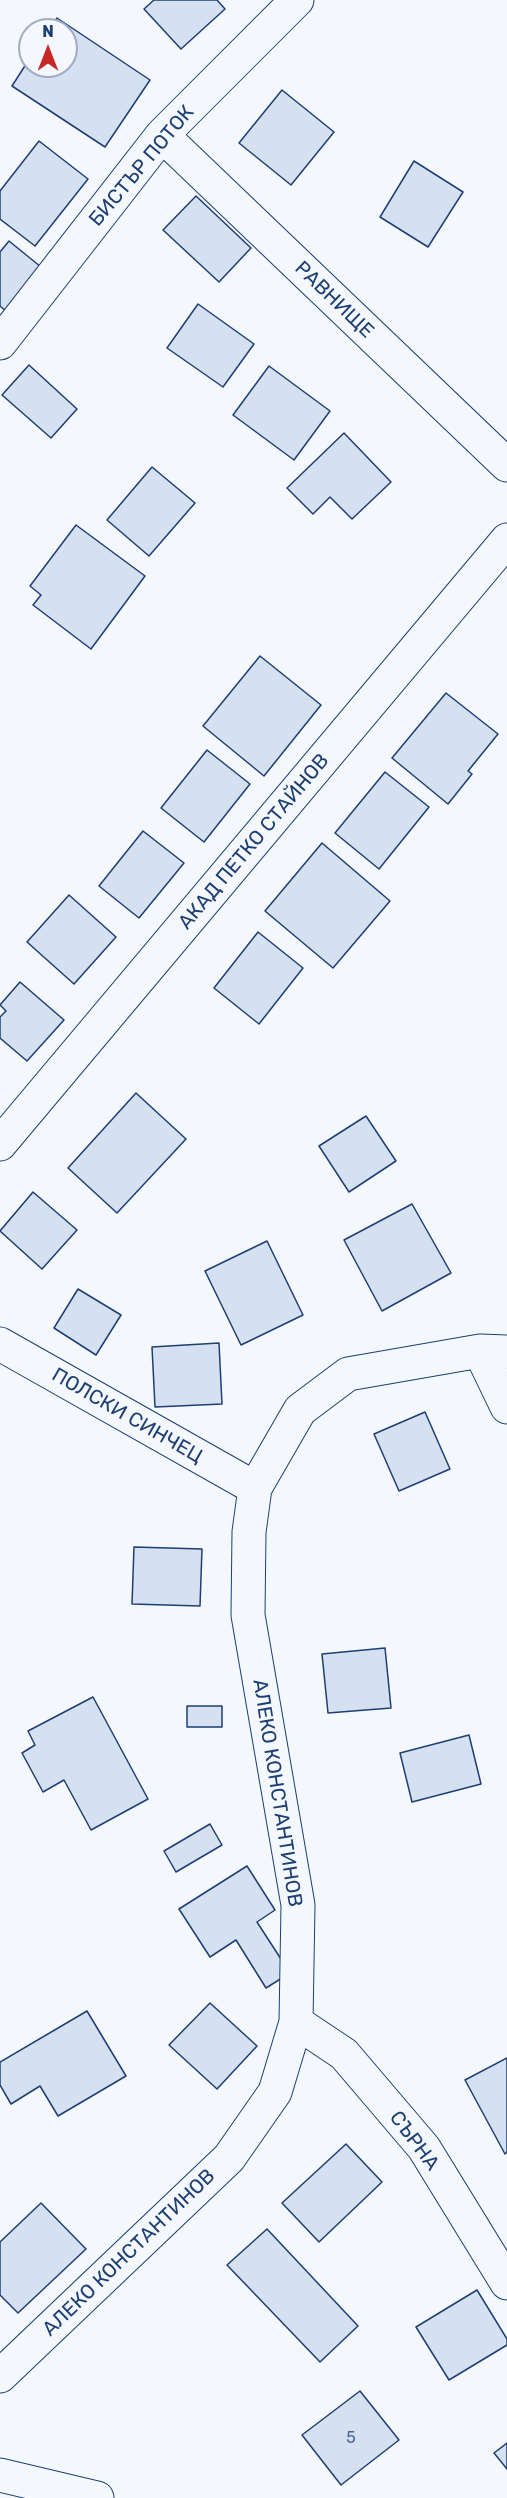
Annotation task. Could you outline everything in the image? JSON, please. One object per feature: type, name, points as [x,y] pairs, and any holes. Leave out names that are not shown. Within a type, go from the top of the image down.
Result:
[{"type":"street","name":"БИСТЪР ПОТОК","points":[[0,343],[162,135],[297,0]]},
{"type":"street","name":"РАВНИЩЕ","points":[[162,135],[507,465]]},
{"type":"street","name":"АКАД ПЕТКО СТАЙНОВ","points":[[0,1144],[507,540]]},
{"type":"street","name":"ПОЛСКИ СИНЧЕЦ","points":[[0,1344],[255,1488]]},
{"type":"street","name":"АЛЕКО КОНСТАНТИНОВ","points":[[0,2376],[229,2158],[276,2092],[296,2022],[298,1905],[248,1615],[249,1532],[255,1488],[300,1410],[348,1374],[493,1352]]},
{"type":"street","points":[[493,1352],[507,1407]]},
{"type":"street","name":"СЪРНА","points":[[296,2022],[344,2054],[424,2148],[507,2283]]},
{"type":"street","points":[[0,2475],[97,2498]]},
{"type":"building","points":[[154,0],[217,0],[225,9],[181,49],[144,9]]},
{"type":"building","points":[[78,32],[150,80],[105,147],[12,86],[18,77],[78,78]]},
{"type":"building","points":[[282,90],[334,132],[291,185],[239,143]]},
{"type":"building","points":[[39,141],[88,179],[35,246],[0,219],[0,191]]},
{"type":"building","points":[[414,161],[463,192],[428,247],[380,217]]},
{"type":"building","points":[[196,196],[251,248],[219,282],[163,230]]},
{"type":"building","points":[[9,241],[41,267],[6,311],[0,306],[0,252]]},
{"type":"building","points":[[198,304],[254,344],[223,387],[167,348]]},
{"type":"building","points":[[29,365],[77,409],[51,438],[2,395]]},
{"type":"building","points":[[269,366],[330,411],[294,460],[233,415]]},
{"type":"building","points":[[344,433],[391,482],[352,519],[330,497],[313,514],[287,488]]},
{"type":"building","points":[[152,467],[195,503],[149,556],[107,520]]},
{"type":"building","points":[[76,525],[145,576],[91,649],[33,605],[41,595],[30,586]]},
{"type":"building","points":[[260,656],[321,705],[264,776],[203,726]]},
{"type":"building","points":[[446,693],[498,734],[468,771],[472,774],[448,804],[392,758]]},
{"type":"building","points":[[207,750],[250,784],[204,842],[161,808]]},
{"type":"building","points":[[385,772],[429,807],[379,869],[335,833]]},
{"type":"building","points":[[143,831],[184,863],[139,918],[99,886]]},
{"type":"building","points":[[322,843],[390,901],[333,968],[265,911]]},
{"type":"building","points":[[69,895],[116,937],[74,984],[27,942]]},
{"type":"building","points":[[258,932],[303,968],[259,1024],[214,988]]},
{"type":"building","points":[[20,982],[64,1020],[27,1061],[0,1038],[0,1017],[6,1011],[0,1005]]},
{"type":"building","points":[[136,1093],[186,1139],[117,1213],[68,1168]]},
{"type":"building","points":[[366,1116],[396,1161],[349,1192],[319,1146]]},
{"type":"building","points":[[33,1192],[77,1230],[42,1269],[0,1231]]},
{"type":"building","points":[[412,1204],[451,1273],[382,1311],[344,1240]]},
{"type":"building","points":[[267,1241],[303,1315],[241,1345],[205,1271]]},
{"type":"building","points":[[78,1289],[121,1315],[96,1355],[54,1328]]},
{"type":"building","points":[[219,1343],[222,1404],[155,1407],[152,1347]]},
{"type":"building","points":[[425,1412],[450,1469],[399,1491],[374,1434]]},
{"type":"building","points":[[134,1547],[202,1549],[200,1606],[132,1604]]},
{"type":"building","points":[[385,1648],[391,1708],[328,1713],[322,1654]]},
{"type":"building","points":[[93,1697],[148,1799],[91,1830],[64,1780],[43,1792],[22,1753],[35,1745],[28,1731]]},
{"type":"building","points":[[187,1706],[222,1706],[222,1727],[187,1727]]},
{"type":"building","points":[[469,1735],[481,1784],[412,1802],[400,1753]]},
{"type":"building","points":[[210,1824],[222,1845],[176,1872],[164,1851]]},
{"type":"building","points":[[247,1866],[275,1910],[257,1922],[290,1973],[266,1988],[236,1940],[210,1957],[179,1909]]},
{"type":"building","points":[[210,2003],[257,2046],[217,2089],[169,2045]]},
{"type":"building","points":[[87,2011],[126,2076],[58,2116],[40,2086],[11,2104],[0,2085],[0,2062]]},
{"type":"building","points":[[507,2058],[507,2152],[505,2154],[465,2080]]},
{"type":"building","points":[[346,2144],[382,2182],[319,2242],[282,2203]]},
{"type":"building","points":[[41,2203],[86,2249],[18,2313],[0,2295],[0,2242]]},
{"type":"building","points":[[267,2229],[358,2326],[320,2362],[227,2265]]},
{"type":"building","points":[[477,2290],[507,2339],[507,2345],[449,2380],[416,2327]]},
{"type":"building","points":[[360,2391],[399,2440],[341,2485],[302,2435]]},
{"type":"building","points":[[507,2443],[507,2469],[494,2453]]}]
